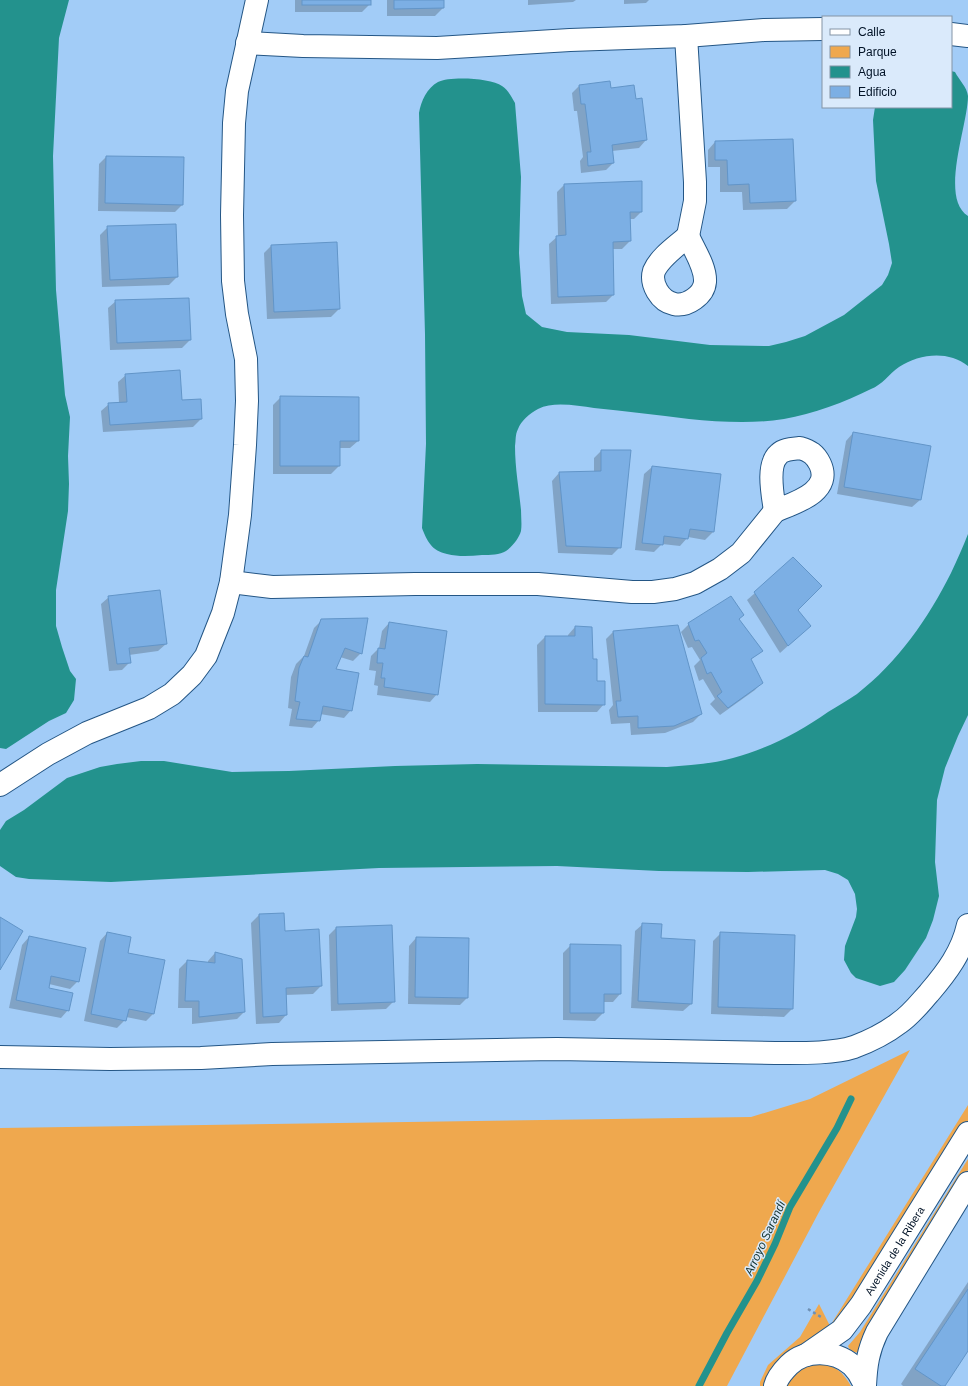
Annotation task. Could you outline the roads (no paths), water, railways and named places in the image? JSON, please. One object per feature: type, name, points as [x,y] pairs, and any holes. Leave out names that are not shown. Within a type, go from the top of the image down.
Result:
[{"type":"street","points":[[0,785],[42,757],[81,736],[149,708],[172,694],[192,675],[206,656],[223,613],[231,582],[240,515],[247,401],[246,359],[237,314],[233,281],[232,215],[234,123],[237,91],[257,0]]},
{"type":"street","points":[[247,43],[303,46],[437,48],[570,40],[686,36],[764,30],[822,29]]},
{"type":"street","points":[[952,34],[968,36]]},
{"type":"street","points":[[686,36],[696,182],[695,200],[688,236]]},
{"type":"street","points":[[231,582],[272,587],[416,584],[538,584],[653,592],[675,589],[694,583],[720,569],[741,553],[775,511]]},
{"type":"street","points":[[0,1057],[110,1060],[201,1058],[272,1054],[557,1048],[775,1054],[830,1051],[853,1047],[879,1036],[900,1022],[918,1006],[948,970],[958,954],[968,925]]},
{"type":"street","name":"Avenida de la Ribera","points":[[775,1386],[783,1371],[793,1361],[806,1355],[842,1330],[861,1305],[968,1133]]},
{"type":"street","points":[[865,1386],[866,1368],[870,1347],[968,1183]]},
{"type":"street","points":[[806,1355],[818,1353],[830,1354],[842,1358],[853,1366],[865,1386]]},
{"type":"water","points":[[0,0],[69,0],[59,38],[53,156],[56,290],[65,395],[70,417],[68,511],[56,590],[56,626],[70,671],[76,679],[74,700],[66,713],[49,721],[6,749],[0,748]]},
{"type":"water","points":[[952,71],[955,72],[965,87],[968,96],[967,109],[955,178],[956,194],[960,207],[968,216],[968,366],[960,361],[943,356],[915,359],[899,367],[875,387],[851,398],[806,414],[772,421],[713,421],[573,405],[551,405],[538,409],[521,423],[516,433],[516,470],[521,510],[521,531],[517,539],[506,551],[492,555],[451,555],[442,553],[431,545],[422,528],[426,444],[425,334],[419,113],[423,100],[428,91],[434,85],[444,80],[452,79],[489,81],[502,86],[509,93],[515,103],[521,177],[519,253],[522,296],[526,314],[542,327],[567,332],[629,335],[710,345],[769,346],[805,336],[844,315],[882,285],[888,275],[892,263],[876,181],[873,120],[875,108],[952,108]]},
{"type":"water","points":[[968,534],[968,715],[945,768],[937,800],[935,862],[939,896],[933,920],[926,938],[905,970],[894,982],[880,986],[856,978],[851,973],[844,960],[845,946],[856,917],[857,909],[855,894],[848,880],[838,874],[825,870],[748,872],[659,871],[557,866],[379,868],[111,882],[29,879],[16,877],[0,866],[0,830],[6,821],[24,810],[67,778],[100,767],[117,764],[141,761],[164,761],[232,772],[477,764],[667,767],[717,762],[758,750],[783,739],[806,726],[857,694],[886,668],[911,639],[932,607],[951,573]]},
{"type":"waterway","name":"Arroyo Sarandí","points":[[699,1386],[757,1281],[775,1244],[790,1207],[837,1128],[851,1099]]}]
